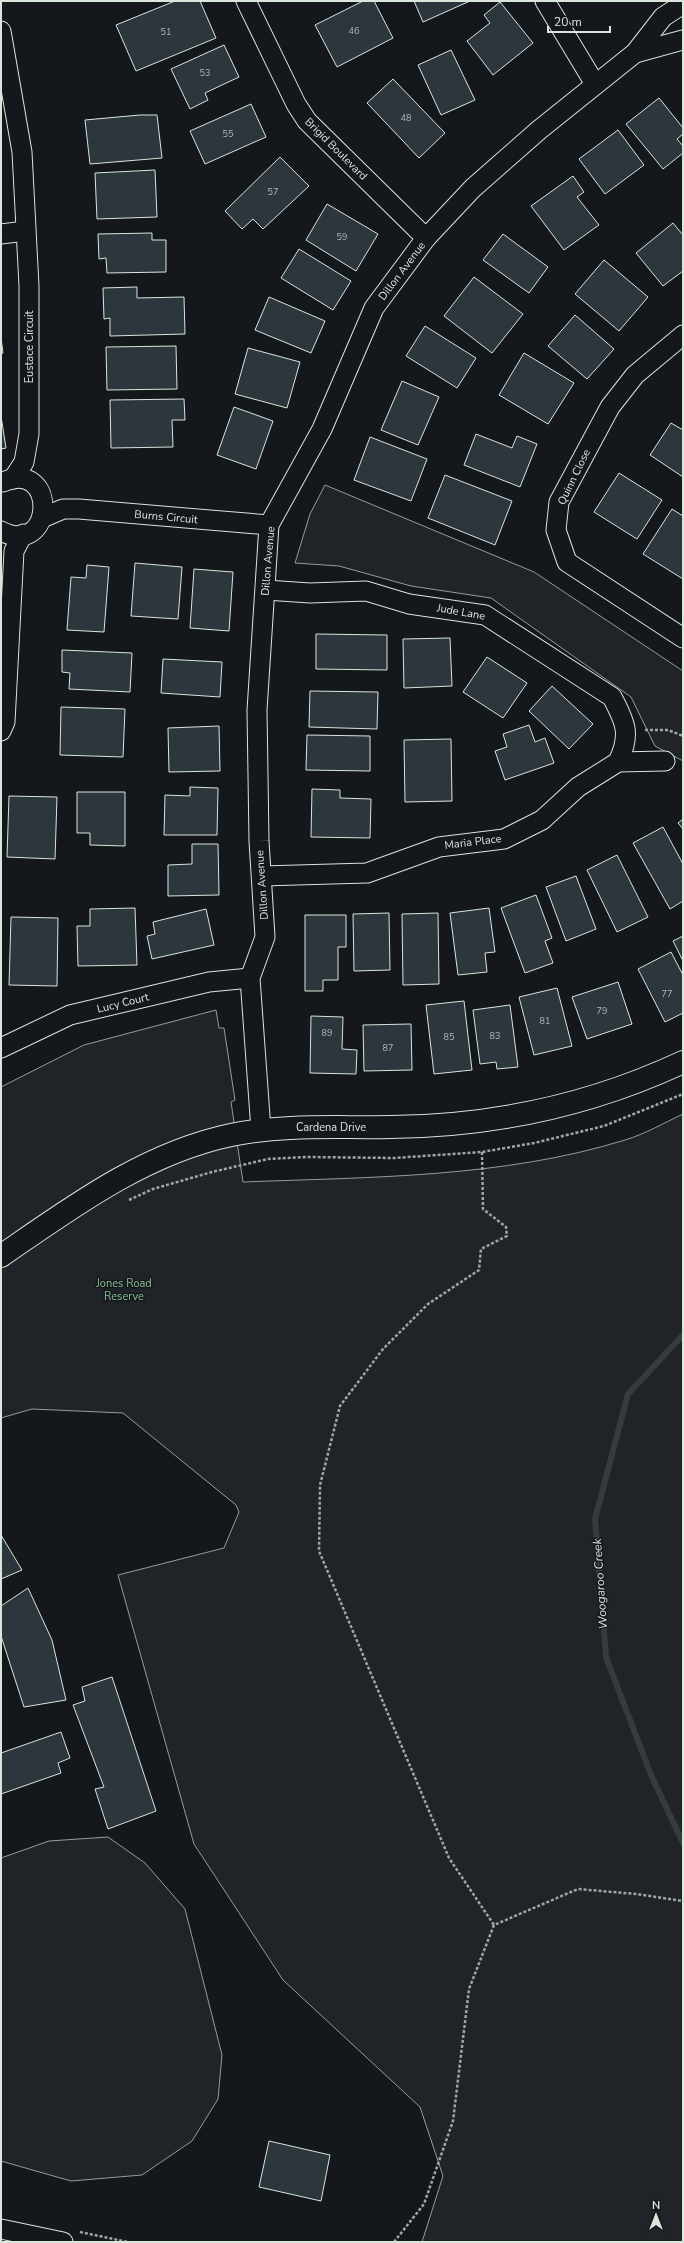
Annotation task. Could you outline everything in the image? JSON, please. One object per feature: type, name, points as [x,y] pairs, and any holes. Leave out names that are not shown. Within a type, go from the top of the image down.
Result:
[{"type":"street","name":"Brigid Boulevard","points":[[246,1],[296,104],[307,121],[426,238]]},
{"type":"street","points":[[545,1],[595,84]]},
{"type":"street","name":"Dillon Avenue","points":[[261,1130],[250,978],[265,937],[259,841],[257,710],[266,590],[269,525],[322,429],[374,308],[426,238],[473,188],[595,84],[635,54],[664,17],[683,4]]},
{"type":"street","name":"Eustace Circuit","points":[[1,31],[22,152],[29,286],[29,434],[24,462],[14,481]]},
{"type":"street","name":"Dillon Avenue","points":[[635,54],[683,40]]},
{"type":"street","points":[[1,234],[25,232]]},
{"type":"street","name":"Quinn Close","points":[[683,335],[636,375],[610,407],[558,502],[556,530],[567,562],[683,638]]},
{"type":"street","points":[[1,731],[5,722],[14,551],[10,533],[38,525],[43,510],[39,490],[14,481]]},
{"type":"street","name":"Burns Circuit","points":[[43,510],[63,509],[269,525]]},
{"type":"street","name":"Jude Lane","points":[[266,590],[310,593],[366,591],[409,604],[485,615],[612,697],[621,714],[627,731]]},
{"type":"street","points":[[627,731],[625,747],[618,762],[665,761]]},
{"type":"street","name":"Maria Place","points":[[262,876],[367,873],[439,847],[504,839],[542,820],[578,787],[618,762]]},
{"type":"street","name":"Lucy Court","points":[[1,1048],[70,1015],[209,982],[250,978]]},
{"type":"street","name":"Cardena Drive","points":[[1,1256],[105,1186],[156,1160],[202,1143],[261,1130],[308,1126],[391,1127],[457,1124],[508,1118],[566,1105],[611,1092],[683,1062]]},
{"type":"street","points":[[1,2229],[63,2242]]},
{"type":"path","points":[[627,731],[668,730],[683,736]]},
{"type":"path","points":[[127,1201],[153,1189],[212,1172],[268,1160],[307,1157],[394,1158],[482,1152],[534,1143],[604,1126],[683,1094]]},
{"type":"path","points":[[482,1152],[483,1209],[506,1227],[508,1233],[505,1238],[483,1247],[480,1251],[479,1270],[428,1304],[383,1349],[340,1406],[320,1485],[319,1551],[449,1858],[494,1925]]},
{"type":"path","points":[[394,2242],[424,2204],[453,2121],[469,1989],[494,1925],[578,1889],[636,1894],[683,1901]]},
{"type":"green space","points":[[325,485],[534,572],[683,671],[683,761],[655,746],[631,697],[491,598],[411,586],[339,566],[295,563],[310,514]]},
{"type":"green space","name":"Jones Road Reserve","points":[[216,1010],[219,1028],[224,1028],[235,1100],[231,1102],[243,1182],[387,1177],[484,1169],[531,1162],[578,1153],[632,1138],[683,1114],[683,2242],[422,2242],[443,2176],[420,2107],[283,1980],[194,1844],[118,1575],[224,1548],[239,1512],[236,1505],[123,1413],[32,1409],[1,1418],[1,1087],[84,1045]]},
{"type":"green space","points":[[108,1837],[145,1863],[185,1909],[222,2055],[218,2099],[192,2141],[142,2175],[71,2181],[1,2161],[1,1858],[49,1841]]},
{"type":"building","points":[[175,1],[200,1],[216,38],[136,71],[116,25]]},
{"type":"building","points":[[363,1],[374,1],[393,38],[337,67],[315,25]]},
{"type":"building","points":[[414,1],[470,1],[423,22]]},
{"type":"building","points":[[500,2],[533,43],[493,75],[467,41],[490,23],[484,15]]},
{"type":"building","points":[[224,45],[239,77],[205,93],[208,100],[190,109],[171,69]]},
{"type":"building","points":[[451,50],[475,100],[441,115],[418,65]]},
{"type":"building","points":[[393,79],[445,133],[419,158],[367,103]]},
{"type":"building","points":[[659,98],[683,128],[683,134],[677,139],[683,146],[683,153],[663,169],[626,124]]},
{"type":"building","points":[[251,104],[266,137],[205,164],[190,131]]},
{"type":"building","points":[[157,115],[162,158],[90,164],[85,120]]},
{"type":"building","points":[[618,130],[644,165],[605,194],[579,159]]},
{"type":"building","points":[[280,157],[309,186],[263,229],[253,219],[242,229],[225,211]]},
{"type":"building","points":[[155,170],[157,217],[97,219],[95,173]]},
{"type":"building","points":[[573,176],[584,192],[577,197],[599,225],[564,250],[531,206]]},
{"type":"building","points":[[327,204],[378,234],[356,271],[306,240]]},
{"type":"building","points":[[673,223],[683,235],[683,271],[663,286],[636,253]]},
{"type":"building","points":[[152,233],[152,240],[166,240],[166,272],[107,273],[106,258],[99,259],[98,234]]},
{"type":"building","points":[[503,234],[548,267],[529,293],[483,260]]},
{"type":"building","points":[[299,249],[351,281],[333,310],[281,278]]},
{"type":"building","points":[[604,260],[648,297],[619,331],[575,294]]},
{"type":"building","points":[[474,277],[523,314],[492,353],[444,316]]},
{"type":"building","points":[[137,287],[137,298],[184,297],[185,334],[110,336],[110,318],[104,319],[103,288]]},
{"type":"building","points":[[269,297],[325,321],[311,353],[255,330]]},
{"type":"building","points":[[575,315],[614,349],[587,379],[548,346]]},
{"type":"building","points":[[425,326],[476,358],[457,388],[406,356]]},
{"type":"building","points":[[1,338],[3,353],[1,354]]},
{"type":"building","points":[[176,346],[177,389],[107,390],[106,347]]},
{"type":"building","points":[[248,348],[300,362],[287,408],[235,394]]},
{"type":"building","points":[[524,353],[574,383],[548,424],[499,395]]},
{"type":"building","points":[[402,381],[439,397],[418,445],[381,430]]},
{"type":"building","points":[[184,399],[185,420],[172,420],[173,447],[111,448],[110,400]]},
{"type":"building","points":[[234,407],[273,421],[256,469],[217,455]]},
{"type":"building","points":[[1,416],[6,448],[1,449]]},
{"type":"building","points":[[671,423],[683,430],[683,477],[650,455]]},
{"type":"building","points":[[476,434],[512,448],[517,436],[537,444],[520,487],[464,465]]},
{"type":"building","points":[[370,437],[427,459],[411,501],[354,480]]},
{"type":"building","points":[[619,473],[662,500],[637,539],[594,512]]},
{"type":"building","points":[[445,475],[512,501],[495,545],[428,518]]},
{"type":"building","points":[[672,509],[683,516],[683,579],[643,554]]},
{"type":"building","points":[[135,563],[182,567],[178,619],[131,616]]},
{"type":"building","points":[[87,565],[109,567],[104,632],[67,630],[71,577],[86,578]]},
{"type":"building","points":[[194,569],[233,572],[229,631],[190,628]]},
{"type":"building","points":[[316,634],[387,635],[387,670],[316,669]]},
{"type":"building","points":[[450,638],[452,686],[404,688],[403,639]]},
{"type":"building","points":[[62,650],[132,653],[130,692],[69,689],[70,673],[62,672]]},
{"type":"building","points":[[487,657],[527,683],[503,718],[463,692]]},
{"type":"building","points":[[163,659],[222,662],[220,697],[161,693]]},
{"type":"building","points":[[552,686],[593,724],[569,749],[529,711]]},
{"type":"building","points":[[310,691],[378,692],[377,729],[309,727]]},
{"type":"building","points":[[61,707],[125,709],[123,757],[60,755]]},
{"type":"building","points":[[529,725],[535,742],[545,738],[554,763],[505,780],[495,751],[507,747],[503,734]]},
{"type":"building","points":[[219,726],[220,771],[169,772],[168,728]]},
{"type":"building","points":[[307,735],[370,736],[370,771],[306,770]]},
{"type":"building","points":[[451,739],[452,801],[405,802],[404,740]]},
{"type":"building","points":[[190,787],[218,788],[217,835],[164,835],[165,795],[190,796]]},
{"type":"building","points":[[312,789],[340,790],[340,798],[371,799],[370,838],[311,837]]},
{"type":"building","points":[[77,792],[125,792],[125,846],[90,845],[90,833],[77,833]]},
{"type":"building","points":[[9,796],[57,797],[55,859],[7,857]]},
{"type":"building","points":[[683,819],[683,829],[678,823]]},
{"type":"building","points":[[663,827],[683,864],[683,901],[670,909],[633,843]]},
{"type":"building","points":[[192,844],[218,844],[219,895],[168,896],[168,865],[192,864]]},
{"type":"building","points":[[617,855],[648,917],[617,932],[587,870]]},
{"type":"building","points":[[576,876],[596,929],[566,941],[546,887]]},
{"type":"building","points":[[536,895],[552,938],[545,941],[553,963],[525,973],[501,908]]},
{"type":"building","points":[[135,908],[137,965],[78,966],[77,926],[90,926],[90,909]]},
{"type":"building","points":[[489,908],[495,952],[485,953],[487,972],[458,975],[450,913]]},
{"type":"building","points":[[206,909],[214,945],[152,959],[147,936],[155,934],[153,922]]},
{"type":"building","points":[[389,913],[390,970],[354,971],[353,914]]},
{"type":"building","points":[[438,913],[439,984],[403,985],[402,914]]},
{"type":"building","points":[[305,915],[346,915],[346,947],[338,947],[338,980],[323,980],[323,991],[305,991]]},
{"type":"building","points":[[11,917],[58,918],[57,986],[9,985]]},
{"type":"building","points":[[683,936],[683,961],[673,941]]},
{"type":"building","points":[[671,952],[683,975],[683,1013],[665,1022],[638,969]]},
{"type":"building","points":[[618,982],[632,1024],[587,1039],[572,997]]},
{"type":"building","points":[[557,988],[572,1046],[534,1055],[519,997]]},
{"type":"building","points":[[464,1001],[472,1070],[434,1074],[426,1005]]},
{"type":"building","points":[[510,1005],[518,1067],[497,1069],[496,1062],[480,1064],[473,1010]]},
{"type":"building","points":[[311,1016],[343,1017],[342,1049],[357,1050],[356,1074],[310,1073]]},
{"type":"building","points":[[411,1024],[412,1070],[364,1071],[363,1025]]},
{"type":"building","points":[[1,1535],[22,1570],[1,1579]]},
{"type":"building","points":[[28,1588],[52,1640],[66,1700],[24,1707],[1,1636],[1,1606]]},
{"type":"building","points":[[112,1677],[156,1811],[108,1829],[95,1789],[104,1787],[73,1705],[85,1701],[82,1687]]},
{"type":"building","points":[[61,1732],[70,1758],[58,1763],[61,1773],[1,1794],[1,1753]]},
{"type":"building","points":[[269,2141],[330,2155],[321,2201],[259,2187]]},
{"type":"waterway","name":"Woogaroo Creek","points":[[683,1335],[628,1394],[595,1519],[606,1657],[651,1775],[683,1843]]}]
